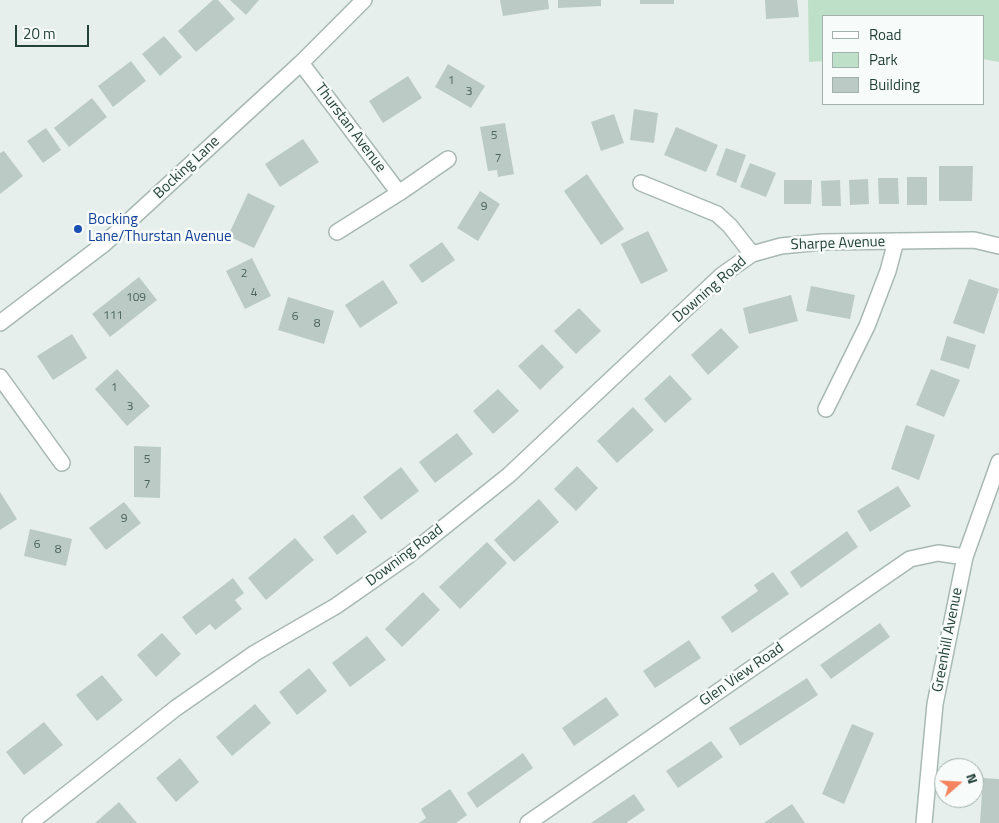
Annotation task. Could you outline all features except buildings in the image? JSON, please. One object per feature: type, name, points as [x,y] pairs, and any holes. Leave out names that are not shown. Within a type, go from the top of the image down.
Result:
[{"type":"street","name":"Bocking Lane","points":[[0,324],[104,244],[301,63],[364,0]]},
{"type":"street","name":"Thurstan Avenue","points":[[301,63],[400,192]]},
{"type":"street","points":[[337,232],[400,192],[448,158]]},
{"type":"street","points":[[641,183],[716,214],[730,226],[752,254]]},
{"type":"street","name":"Sharpe Avenue","points":[[752,254],[781,246],[822,242],[974,240],[999,246]]},
{"type":"street","points":[[826,409],[867,326],[888,271],[896,241]]},
{"type":"street","name":"Downing Road","points":[[30,823],[192,697],[255,653],[336,606],[409,555],[509,475],[722,275],[752,254]]},
{"type":"street","points":[[0,377],[62,463]]},
{"type":"street","name":"Greenhill Avenue","points":[[924,823],[936,704],[965,557],[999,462]]},
{"type":"street","name":"Glen View Road","points":[[528,823],[910,560],[938,553],[965,557]]},
{"type":"green space","points":[[808,0],[999,0],[999,62],[984,59],[984,15],[822,15],[822,61],[809,62]]},
{"type":"place","name":"Bocking Lane/Thurstan Avenue","points":[[78,229]]}]
